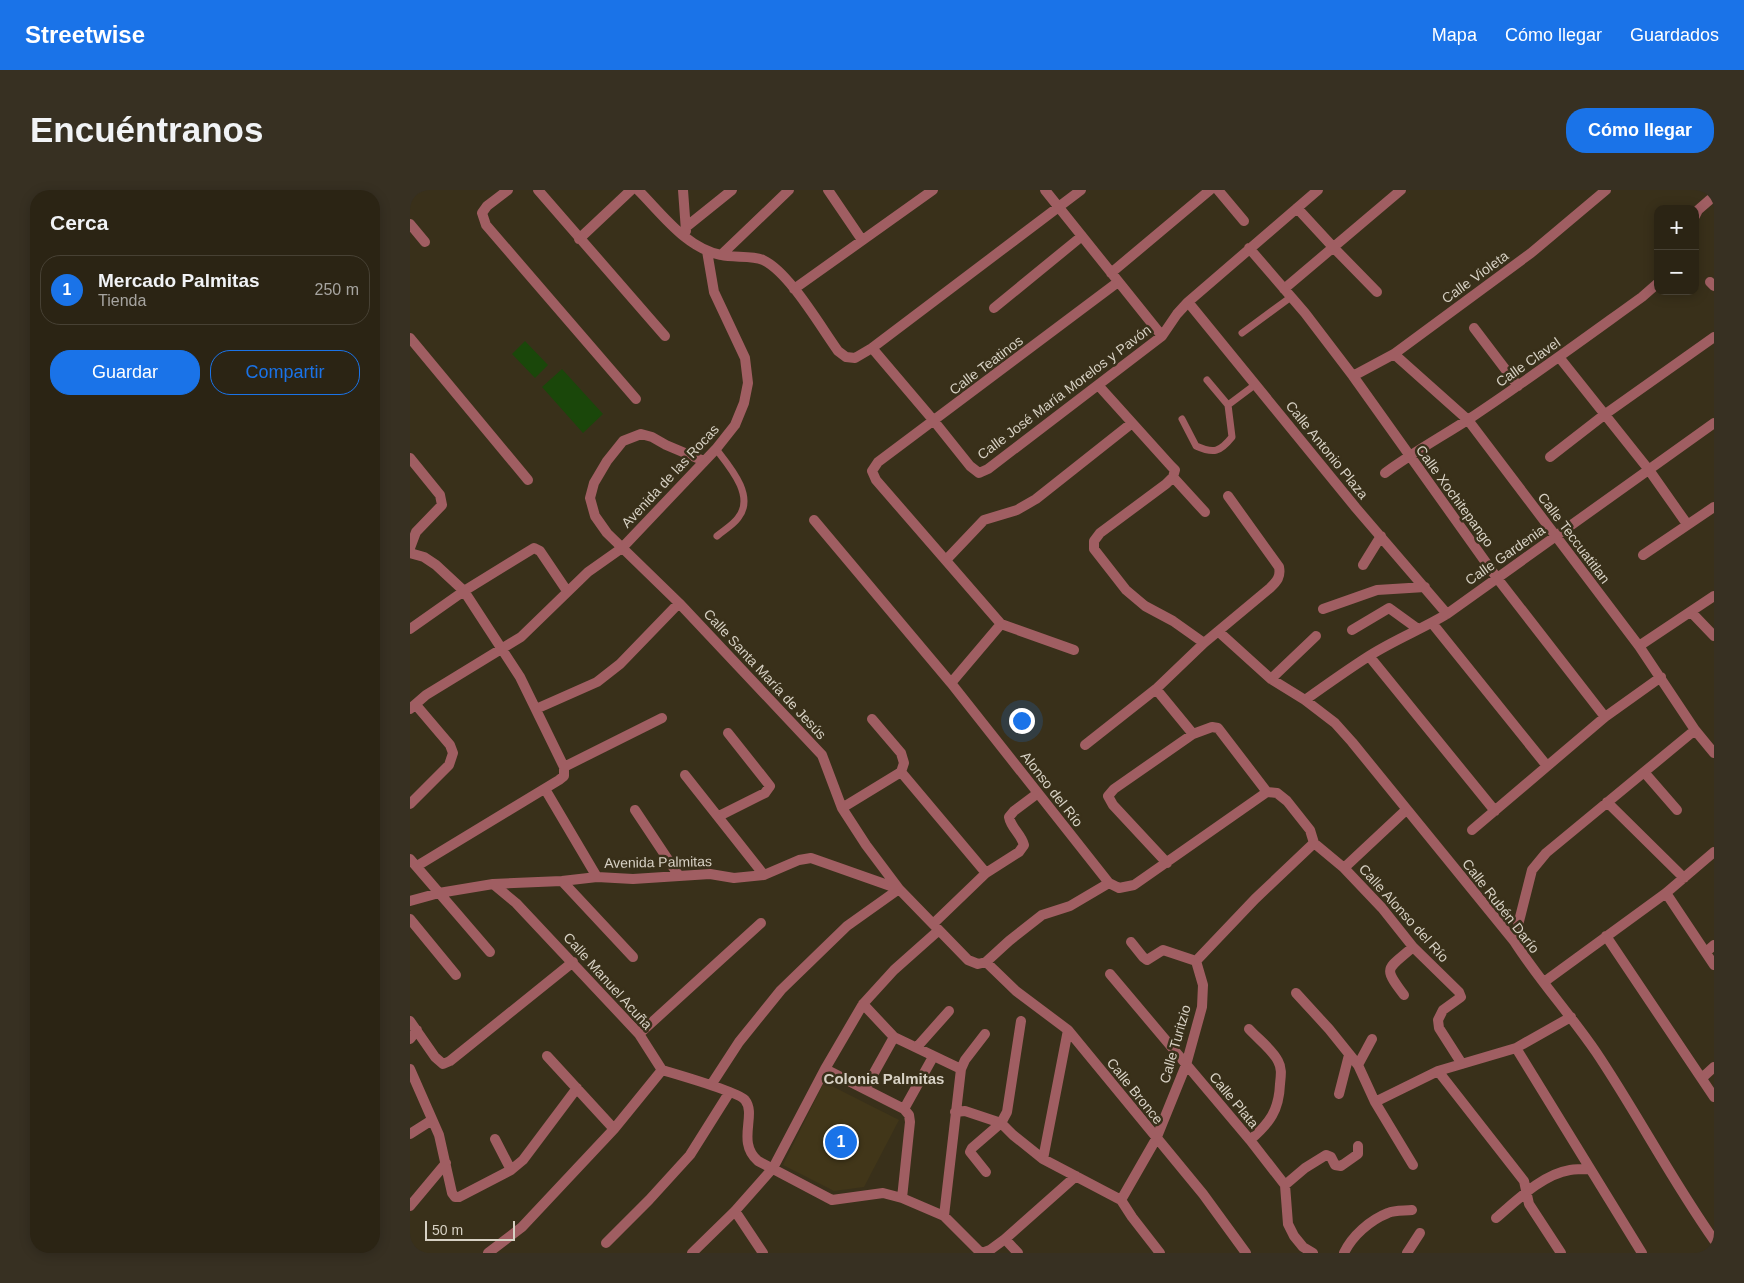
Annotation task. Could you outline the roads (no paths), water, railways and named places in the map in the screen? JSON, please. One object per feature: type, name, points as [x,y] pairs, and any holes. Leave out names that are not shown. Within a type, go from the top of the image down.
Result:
[{"type":"street","points":[[508,190],[487,206],[482,213],[486,225],[636,399]]},
{"type":"street","points":[[538,190],[666,336]]},
{"type":"street","points":[[579,239],[631,190]]},
{"type":"street","points":[[638,190],[676,230],[707,251],[721,255],[762,259],[776,269],[794,289],[838,350],[846,357],[854,358],[872,348],[1082,190]]},
{"type":"street","points":[[683,190],[687,239]]},
{"type":"street","points":[[686,227],[732,190]]},
{"type":"street","points":[[721,255],[789,190]]},
{"type":"street","points":[[828,190],[862,240]]},
{"type":"street","points":[[794,289],[933,190]]},
{"type":"street","points":[[1045,190],[1162,336]]},
{"type":"street","points":[[1111,273],[1210,190]]},
{"type":"street","points":[[1218,190],[1244,221]]},
{"type":"street","name":"Calle José María Morelos y Pavón","points":[[934,421],[970,466],[979,473],[988,469],[1162,336],[1188,302],[1318,190]]},
{"type":"street","points":[[1288,293],[1333,247],[1402,190]]},
{"type":"street","name":"Calle Violeta","points":[[1353,376],[1394,354],[1532,253],[1606,190]]},
{"type":"street","points":[[1699,209],[1714,196]]},
{"type":"street","points":[[1297,208],[1377,292]]},
{"type":"street","points":[[410,224],[425,242]]},
{"type":"street","points":[[994,308],[1082,236]]},
{"type":"street","name":"Calle Xochitepango","points":[[1249,248],[1305,313],[1353,376],[1497,578],[1605,718]]},
{"type":"street","name":"Avenida de las Rocas","points":[[413,707],[426,696],[521,637],[588,572],[622,548],[716,449],[735,425],[744,403],[748,383],[745,358],[714,292],[707,251]]},
{"type":"street","name":"Calle Teatinos","points":[[946,560],[876,480],[872,471],[878,462],[1118,282]]},
{"type":"street","name":"Calle Clavel","points":[[1386,473],[1409,456],[1468,420],[1518,386],[1654,287]]},
{"type":"street","name":"Calle Antonio Plaza","points":[[1188,302],[1356,508],[1447,614]]},
{"type":"street","points":[[1474,328],[1518,386]]},
{"type":"street","points":[[1550,457],[1604,415],[1714,337]]},
{"type":"street","points":[[410,338],[528,480]]},
{"type":"street","points":[[872,348],[934,421]]},
{"type":"street","name":"Calle Teccuatitlan","points":[[1394,354],[1468,420],[1639,646],[1695,730],[1714,753]]},
{"type":"street","points":[[1559,356],[1649,470],[1687,524]]},
{"type":"street","points":[[1098,385],[1174,470],[1173,477],[1166,484],[1100,533],[1094,541],[1094,549],[1126,590],[1145,606],[1173,621],[1204,643]]},
{"type":"street","points":[[1074,650],[1001,624],[946,560],[984,520],[1017,510],[1036,499],[1132,423]]},
{"type":"street","name":"Calle Gardenia","points":[[1305,700],[1369,656],[1418,629],[1432,624],[1447,614],[1714,423]]},
{"type":"street","name":"Calle Santa María de Jesús","points":[[704,461],[652,437],[641,434],[623,441],[606,461],[594,483],[590,498],[595,516],[607,533],[679,603],[822,755],[842,808],[866,845],[900,889],[968,960],[978,964],[986,962]]},
{"type":"street","points":[[410,458],[440,495],[442,505],[416,532],[410,548]]},
{"type":"street","points":[[1173,477],[1205,512]]},
{"type":"street","points":[[1085,745],[1156,689],[1204,643],[1270,588],[1280,574],[1279,567],[1274,558],[1228,496]]},
{"type":"street","points":[[1643,555],[1714,507]]},
{"type":"street","name":"Alonso del Río","points":[[814,520],[951,683],[1109,884]]},
{"type":"street","points":[[1363,565],[1381,536]]},
{"type":"street","points":[[410,629],[464,591],[534,548],[540,551],[567,591]]},
{"type":"street","points":[[410,553],[424,557],[436,565],[464,591],[520,677],[564,771]]},
{"type":"street","points":[[1324,609],[1377,590],[1425,587]]},
{"type":"street","points":[[1639,646],[1714,596]]},
{"type":"street","points":[[536,709],[597,682],[620,664],[679,603]]},
{"type":"street","points":[[1352,630],[1389,608],[1418,629]]},
{"type":"street","points":[[1691,612],[1714,636]]},
{"type":"street","points":[[951,683],[1001,624]]},
{"type":"street","points":[[1432,624],[1547,766]]},
{"type":"street","name":"Calle Rubén Darío","points":[[1219,632],[1271,679],[1305,700],[1335,723],[1514,941],[1524,958],[1571,1017],[1596,1053],[1714,1240]]},
{"type":"street","points":[[1271,679],[1316,636]]},
{"type":"street","points":[[1369,656],[1495,811]]},
{"type":"street","points":[[1472,830],[1605,718],[1661,677]]},
{"type":"street","points":[[1156,689],[1194,734]]},
{"type":"street","points":[[410,804],[449,765],[453,753],[450,745],[413,707]]},
{"type":"street","points":[[490,952],[413,862],[545,789],[564,771],[662,718]]},
{"type":"street","points":[[842,808],[901,772],[904,763],[901,754],[872,719]]},
{"type":"street","points":[[986,962],[1042,915],[1070,906],[1109,884],[1119,888],[1134,885],[1167,864],[1267,792],[1218,728],[1212,727],[1194,734],[1114,789],[1108,796],[1167,864]]},
{"type":"street","points":[[1514,941],[1532,870],[1546,853],[1695,730]]},
{"type":"street","points":[[719,816],[765,793],[770,786],[728,733]]},
{"type":"street","points":[[901,772],[986,873]]},
{"type":"street","points":[[1644,772],[1677,810]]},
{"type":"street","points":[[685,775],[764,875]]},
{"type":"street","points":[[545,789],[597,877]]},
{"type":"street","name":"Calle Alonso del Río","points":[[1267,792],[1278,793],[1287,801],[1310,830],[1314,842],[1344,868],[1382,908],[1413,947],[1459,992],[1461,997],[1443,1010],[1438,1020],[1439,1028],[1462,1064]]},
{"type":"street","points":[[692,1253],[734,1211],[772,1168],[825,1069],[863,1004],[986,873],[1019,852],[1024,845],[1022,837],[1010,822],[1009,817],[1038,793]]},
{"type":"street","points":[[1607,802],[1684,878]]},
{"type":"street","points":[[634,810],[679,876]]},
{"type":"street","points":[[1344,868],[1406,810]]},
{"type":"street","points":[[1131,942],[1143,957],[1148,960],[1163,950],[1196,960],[1314,842]]},
{"type":"street","points":[[1544,982],[1666,893],[1714,852]]},
{"type":"street","name":"Avenida Palmitas","points":[[410,902],[439,893],[493,884],[562,881],[597,877],[633,880],[710,874],[734,878],[764,875],[799,860],[811,858],[900,889]]},
{"type":"street","points":[[562,881],[632,957]]},
{"type":"street","name":"Calle Manuel Acuña","points":[[493,884],[516,903],[639,1034],[662,1070]]},
{"type":"street","points":[[711,1085],[739,1042],[781,990],[847,926],[900,889]]},
{"type":"street","points":[[1666,893],[1710,949],[1714,965]]},
{"type":"street","points":[[410,919],[456,975]]},
{"type":"street","points":[[639,1034],[761,923]]},
{"type":"street","points":[[1606,936],[1714,1097]]},
{"type":"street","points":[[1404,996],[1389,972],[1391,966],[1413,947]]},
{"type":"street","name":"Calle Turitzio","points":[[1121,1200],[1156,1140],[1186,1065],[1202,1007],[1203,985],[1196,960]]},
{"type":"street","points":[[410,1021],[443,1064],[450,1061],[573,962]]},
{"type":"street","name":"Calle Bronce","points":[[986,962],[1016,991],[1068,1030],[1156,1140],[1203,1194],[1246,1253]]},
{"type":"street","name":"Calle Plata","points":[[1110,974],[1250,1140],[1285,1185]]},
{"type":"street","points":[[1296,992],[1329,1029],[1358,1066],[1375,1102],[1413,1165]]},
{"type":"street","points":[[863,1004],[894,1037],[961,1069]]},
{"type":"street","points":[[917,1047],[949,1011]]},
{"type":"street","points":[[1375,1102],[1438,1071],[1516,1048],[1571,1017]]},
{"type":"street","points":[[986,1172],[972,1157],[970,1152],[972,1148],[1002,1123],[1007,1112],[1022,1021]]},
{"type":"street","points":[[1249,1029],[1277,1060],[1281,1069],[1280,1092],[1275,1113],[1265,1127],[1250,1140]]},
{"type":"street","points":[[410,1039],[417,1030]]},
{"type":"street","points":[[1043,1159],[1068,1030]]},
{"type":"street","points":[[944,1216],[961,1069],[965,1060],[985,1034]]},
{"type":"street","points":[[865,1089],[894,1037]]},
{"type":"street","points":[[1358,1066],[1372,1039]]},
{"type":"street","points":[[1516,1048],[1642,1253]]},
{"type":"street","points":[[1339,1094],[1349,1055]]},
{"type":"street","points":[[547,1056],[614,1129]]},
{"type":"street","points":[[906,1112],[933,1057]]},
{"type":"street","points":[[1702,1078],[1714,1067]]},
{"type":"street","points":[[410,1069],[439,1136],[452,1193],[455,1197],[459,1197],[511,1170],[523,1160],[577,1088]]},
{"type":"street","points":[[825,1069],[906,1112],[910,1122],[902,1198]]},
{"type":"street","points":[[488,1253],[522,1227],[614,1129],[662,1070],[741,1096],[746,1101],[748,1108],[748,1145],[750,1154],[758,1161],[832,1200],[883,1193],[902,1198],[944,1216],[982,1253],[990,1250],[1005,1239],[1076,1176]]},
{"type":"street","points":[[1438,1071],[1524,1181],[1529,1204],[1561,1253]]},
{"type":"street","points":[[606,1243],[690,1155],[729,1093]]},
{"type":"street","points":[[955,1112],[965,1111],[1002,1123],[1014,1136],[1043,1159],[1121,1200],[1160,1253]]},
{"type":"street","points":[[410,1134],[432,1120]]},
{"type":"street","points":[[495,1139],[511,1170]]},
{"type":"street","points":[[1313,1253],[1303,1247],[1294,1236],[1288,1224],[1285,1185],[1305,1168],[1326,1155],[1331,1157],[1335,1164],[1341,1166],[1358,1154],[1358,1146]]},
{"type":"street","points":[[410,1206],[446,1163]]},
{"type":"street","points":[[1496,1218],[1526,1192],[1553,1175],[1569,1170],[1590,1169]]},
{"type":"street","points":[[1344,1253],[1350,1240],[1368,1225],[1389,1212],[1412,1210]]},
{"type":"street","points":[[734,1211],[763,1253]]},
{"type":"street","points":[[1407,1253],[1420,1233]]},
{"type":"street","points":[[1005,1239],[1018,1253]]},
{"type":"lane","points":[[1242,333],[1288,293]]},
{"type":"lane","points":[[1182,419],[1196,446],[1208,451],[1222,448],[1232,437],[1228,405],[1207,380]]},
{"type":"lane","points":[[1228,405],[1256,384]]},
{"type":"lane","points":[[716,449],[735,474],[742,488],[743,508],[738,518],[717,536]]},
{"type":"place","name":"Mercado Palmitas","points":[[841,1142]]},
{"type":"district","name":"Colonia Palmitas","points":[[884,1079]]}]
